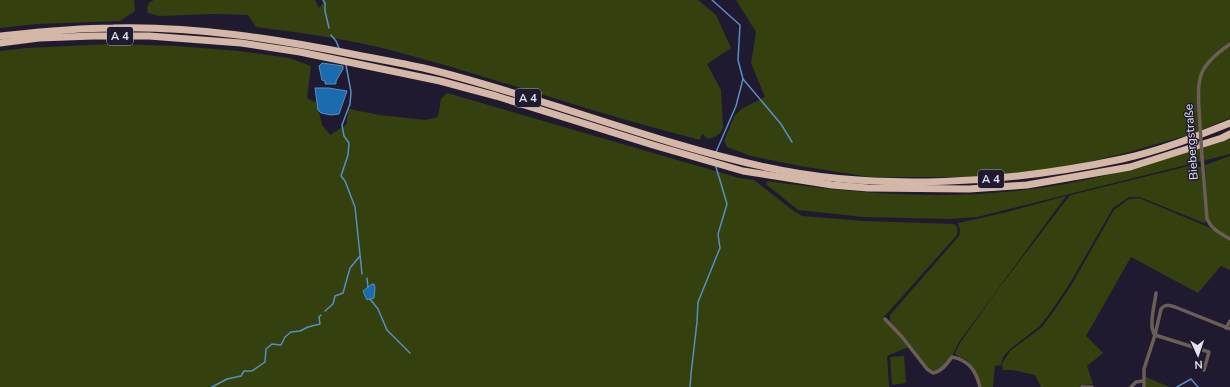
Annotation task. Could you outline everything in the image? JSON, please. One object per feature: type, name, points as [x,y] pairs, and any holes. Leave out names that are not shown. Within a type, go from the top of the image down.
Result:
[{"type":"highway","name":"A 4","points":[[0,36],[58,30],[114,28],[172,30],[240,35],[307,45],[432,70],[506,91],[743,170],[825,184],[868,188],[954,189],[1027,185],[1130,167],[1222,138],[1230,134]]},
{"type":"highway","name":"A 4","points":[[0,43],[39,38],[149,36],[241,43],[300,52],[440,81],[653,141],[745,162],[805,174],[863,180],[909,181],[1026,176],[1124,159],[1184,141],[1230,123]]},
{"type":"street","name":"Biebergstraße","points":[[1230,44],[1211,59],[1202,71],[1198,87],[1207,219],[1210,226],[1214,230],[1230,239]]},
{"type":"street","points":[[1156,293],[1152,325],[1153,332],[1155,335],[1208,352],[1204,370]]},
{"type":"street","points":[[1144,387],[1144,369],[1163,306],[1169,305],[1228,328],[1230,321]]},
{"type":"street","points":[[885,319],[927,369],[933,373],[938,372],[952,357],[966,361],[972,369],[980,387]]},
{"type":"street","points":[[1131,387],[1136,382],[1143,381]]},
{"type":"street","points":[[1082,387],[1092,387]]},
{"type":"green space","points":[[0,0],[134,0],[135,11],[120,21],[36,24],[0,28]]},
{"type":"green space","points":[[154,0],[315,0],[319,8],[325,0],[698,0],[716,15],[731,48],[707,64],[721,90],[723,128],[717,135],[708,139],[702,134],[700,140],[623,119],[394,51],[343,40],[256,27],[248,15],[215,14],[159,16],[148,13],[147,7],[150,2]]},
{"type":"green space","points":[[736,0],[1230,0],[1230,118],[1192,134],[1125,153],[1076,165],[1026,173],[968,177],[870,177],[800,166],[751,156],[727,147],[724,141],[735,115],[743,108],[765,97],[751,63],[756,32]]},
{"type":"green space","points":[[111,44],[176,46],[239,51],[289,58],[311,66],[307,98],[317,103],[322,125],[330,135],[346,125],[349,109],[380,115],[425,120],[438,117],[441,99],[447,93],[739,178],[754,180],[802,216],[864,221],[954,224],[958,231],[957,235],[883,318],[908,347],[887,356],[889,387],[0,387],[0,51],[27,48]]},
{"type":"green space","points":[[1230,138],[1230,154],[977,217],[950,219],[864,217],[798,210],[766,184],[767,181],[801,186],[904,194],[938,195],[1006,192],[1064,184],[1112,174],[1160,161]]},
{"type":"green space","points":[[1230,156],[1230,238],[1215,230],[1208,219],[1205,165]]},
{"type":"green space","points":[[1193,165],[1201,167],[1206,223],[1140,197],[1129,197],[1113,208],[1070,283],[1052,310],[1040,326],[1009,350],[1003,357],[1001,365],[995,366],[993,387],[980,387],[971,364],[955,353],[960,343],[996,292],[1067,199],[1071,195]]},
{"type":"green space","points":[[1066,196],[959,342],[952,356],[938,371],[933,372],[928,369],[892,325],[890,315],[959,236],[960,230],[958,223],[1003,213]]},
{"type":"green space","points":[[1139,198],[1208,227],[1230,240],[1230,270],[1221,266],[1198,293],[1131,257],[1086,336],[1103,353],[1087,366],[1093,384],[1079,387],[1041,387],[1035,375],[1013,370],[1003,370],[1002,364],[1010,351],[1041,328],[1054,311],[1072,284],[1114,210],[1129,199]]},
{"type":"green space","points":[[904,356],[906,383],[892,385],[890,357]]},
{"type":"green space","points":[[1146,377],[1169,387],[1146,387]]},
{"type":"water","points":[[322,63],[343,66],[336,84],[325,84],[325,81],[322,80],[319,66]]},
{"type":"water","points":[[315,88],[329,88],[347,91],[339,114],[331,115],[321,113],[318,110]]},
{"type":"water","points":[[374,284],[375,288],[374,298],[367,300],[363,291]]},
{"type":"waterway","points":[[323,0],[325,3],[325,11],[329,28]]},
{"type":"waterway","points":[[712,0],[740,25],[738,60],[743,79],[736,106],[716,152]]},
{"type":"waterway","points":[[331,35],[339,48]]},
{"type":"waterway","points":[[346,65],[351,92],[350,104],[342,125],[344,136],[349,143],[348,155],[341,176],[345,181],[355,207],[362,274]]},
{"type":"waterway","points":[[743,79],[781,124],[792,142]]},
{"type":"waterway","points":[[690,387],[698,302],[720,248],[718,234],[727,204],[716,167]]},
{"type":"waterway","points":[[325,311],[333,304],[335,296],[343,293],[350,268],[360,256]]},
{"type":"waterway","points":[[367,278],[368,287]]},
{"type":"waterway","points":[[370,299],[378,309],[387,330],[410,353]]},
{"type":"waterway","points":[[212,387],[227,379],[241,376],[244,371],[252,371],[265,362],[266,349],[272,344],[281,345],[285,337],[291,332],[300,331],[320,324],[319,317],[321,315]]},
{"type":"waterway","points":[[1177,387],[1191,379],[1198,387]]}]
